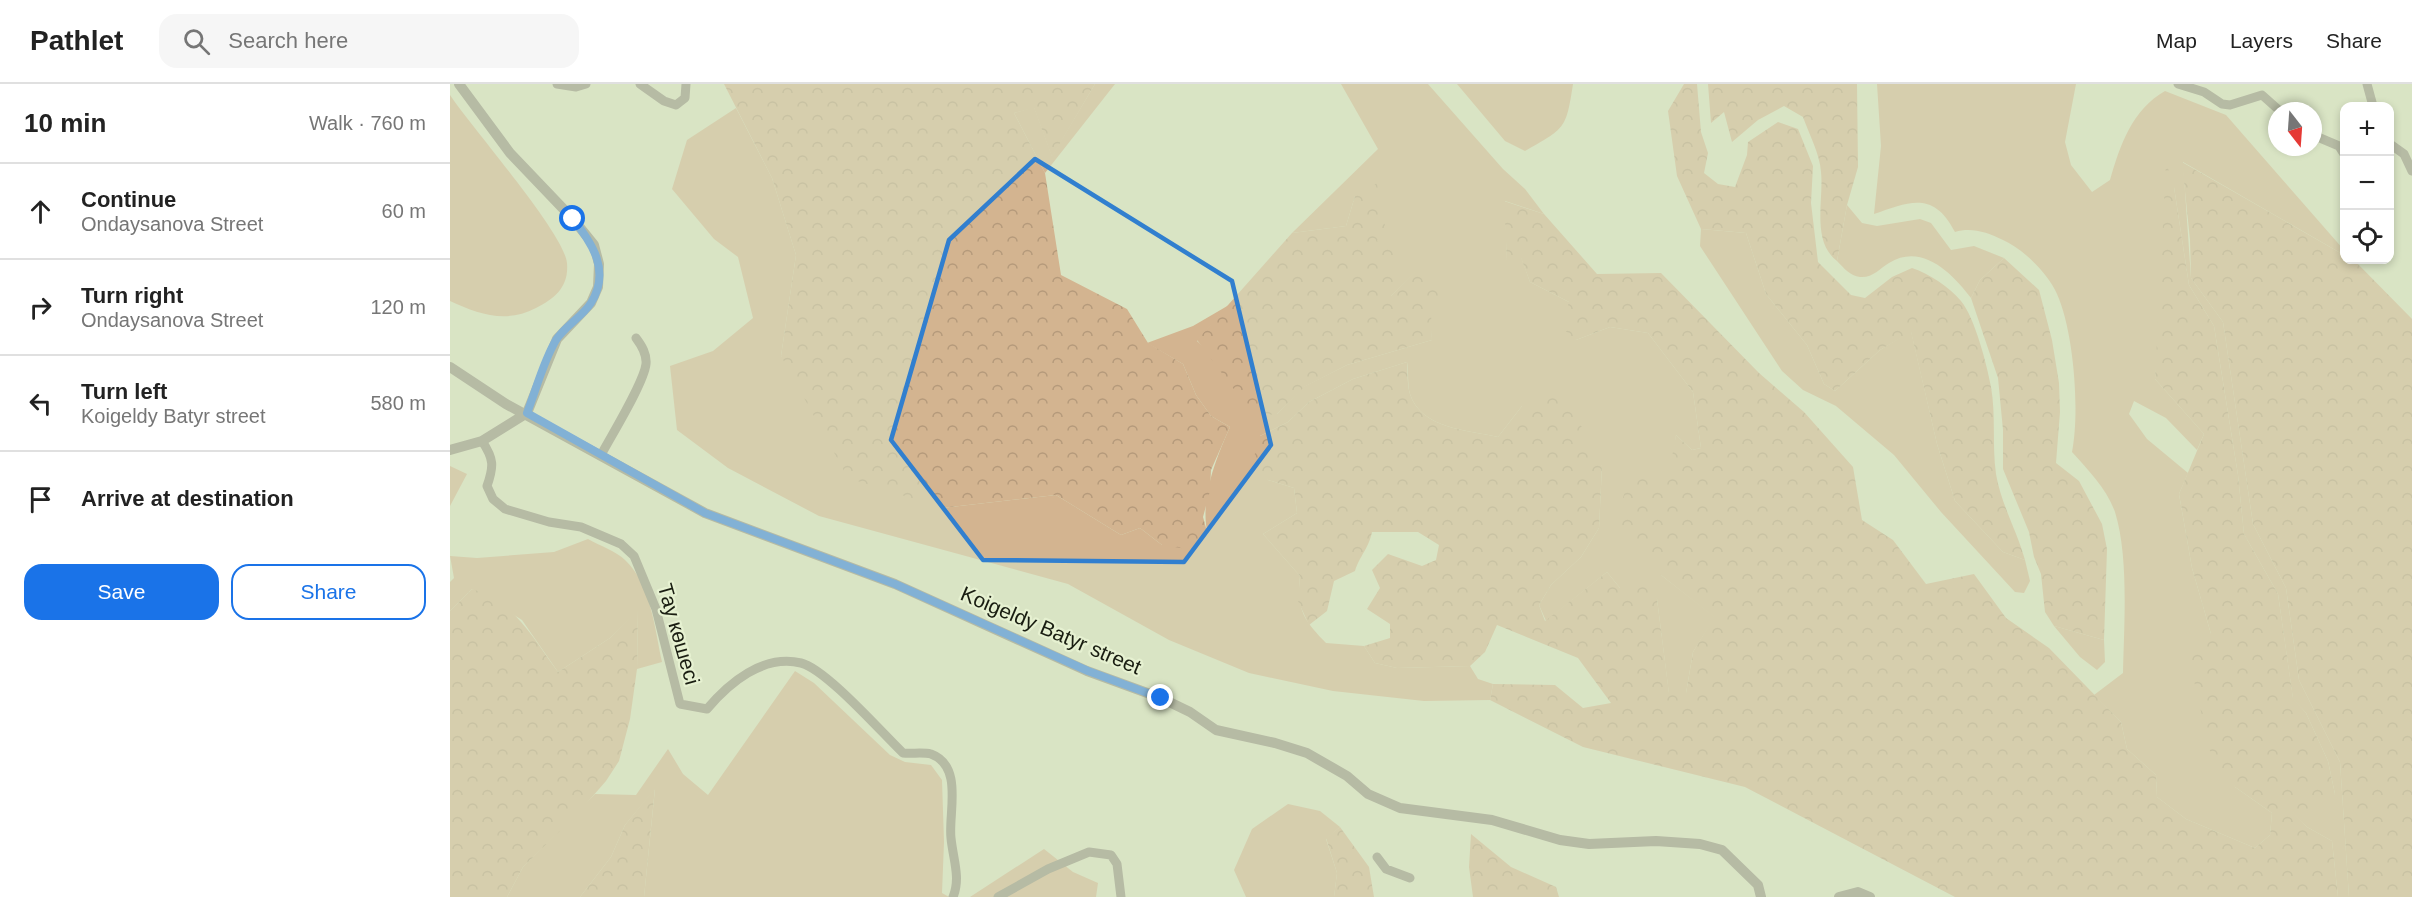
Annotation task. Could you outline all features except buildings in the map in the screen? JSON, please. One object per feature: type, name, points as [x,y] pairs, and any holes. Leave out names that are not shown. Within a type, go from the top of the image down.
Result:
[{"type":"street","points":[[450,450],[483,441],[527,413],[557,339],[591,303],[598,287],[599,264],[594,245],[573,219],[510,153],[459,84]]},
{"type":"street","points":[[557,84],[576,87],[586,84]]},
{"type":"street","points":[[640,84],[664,101],[676,105],[685,98],[686,84]]},
{"type":"street","points":[[2178,84],[2204,92],[2222,104],[2230,105],[2262,95],[2270,102]]},
{"type":"street","points":[[2367,84],[2372,102]]},
{"type":"street","points":[[2322,139],[2340,148]]},
{"type":"street","points":[[2394,147],[2404,154],[2412,171]]},
{"type":"street","points":[[601,456],[627,407],[646,364],[644,348],[636,338]]},
{"type":"street","name":"Koigeldy Batyr street","points":[[450,367],[506,404],[527,413],[705,513],[895,584],[1088,671],[1161,698],[1190,712],[1216,730],[1275,743],[1307,753],[1347,776],[1368,794],[1400,808],[1492,820],[1560,840],[1589,844],[1656,841],[1700,844],[1722,850],[1758,885],[1761,897]]},
{"type":"street","name":"Тау көшесі","points":[[483,441],[493,457],[494,466],[487,486],[493,499],[505,509],[549,522],[581,527],[621,544],[634,556],[656,609],[680,704],[707,709],[724,690],[761,666],[780,661],[802,663],[822,675],[903,753],[931,754],[946,768],[954,793],[951,835],[958,884],[952,897]]},
{"type":"street","points":[[998,897],[1048,869],[1089,852],[1112,855],[1117,864],[1121,897]]},
{"type":"street","points":[[1377,857],[1386,869],[1410,878]]},
{"type":"street","points":[[1839,897],[1858,892],[1870,897]]},
{"type":"highlighted area","points":[[1035,159],[1232,281],[1271,445],[1184,562],[983,560],[891,440],[949,240]]},
{"type":"green space","points":[[724,84],[1095,84],[1052,157],[1034,108],[1014,113],[1045,173],[1061,275],[1127,309],[1148,343],[1183,364],[1196,395],[1211,416],[1230,427],[1211,470],[1210,491],[1203,517],[1208,535],[1200,551],[1162,545],[1140,528],[1121,535],[1056,495],[942,508],[848,478],[781,356],[796,255],[772,178]]},
{"type":"green space","points":[[1095,84],[1115,84],[1045,173],[1014,113],[1034,107],[1052,156]]},
{"type":"green space","points":[[1341,84],[1428,84],[1503,169],[1525,189],[1544,214],[1505,201],[1507,261],[1521,257],[1530,282],[1569,302],[1576,340],[1610,327],[1648,333],[1693,392],[1701,448],[1692,450],[1676,435],[1661,575],[1715,617],[1693,652],[1686,693],[1669,694],[1657,599],[1620,588],[1607,572],[1546,621],[1539,605],[1551,585],[1581,557],[1599,528],[1602,466],[1522,406],[1498,437],[1460,430],[1435,421],[1416,406],[1410,394],[1407,362],[1353,379],[1309,402],[1288,422],[1260,436],[1268,480],[1294,488],[1297,513],[1263,534],[1300,576],[1303,613],[1326,643],[1364,646],[1375,663],[1397,668],[1470,666],[1478,679],[1493,684],[1490,700],[1424,701],[1333,691],[1249,673],[1169,640],[1068,584],[819,516],[728,468],[677,430],[670,366],[713,351],[753,318],[738,257],[714,239],[672,189],[687,140],[736,108],[772,178],[796,255],[781,356],[942,508],[1056,495],[1121,535],[1140,528],[1162,545],[1208,535],[1207,494],[1219,452],[1230,427],[1211,416],[1196,395],[1183,364],[1147,343],[1193,326],[1229,305],[1197,341],[1277,414],[1303,387],[1347,365],[1432,340],[1424,264],[1390,297],[1377,241],[1355,196],[1346,226],[1292,233],[1378,149]]},
{"type":"green space","points":[[1457,84],[1573,84],[1568,111],[1561,126],[1556,132],[1525,151],[1505,141]]},
{"type":"green space","points":[[1684,84],[1697,84],[1701,132],[1708,153],[1704,173],[1718,184],[1735,187],[1747,155],[1748,142],[1778,122],[1798,129],[1813,166],[1811,203],[1818,262],[1851,295],[1865,298],[1892,277],[1912,268],[1939,282],[1961,301],[1976,330],[1987,367],[1994,419],[1996,474],[2025,560],[2003,552],[1955,501],[1937,444],[1911,332],[1880,350],[1835,391],[1824,384],[1807,345],[1766,294],[1746,233],[1701,229],[1677,176],[1668,111]]},
{"type":"green space","points":[[1708,84],[1857,84],[1858,167],[1847,205],[1837,261],[1829,253],[1821,231],[1820,165],[1803,117],[1784,106],[1758,120],[1732,142],[1724,112],[1711,123]]},
{"type":"green space","points":[[1877,84],[2076,84],[2065,142],[2071,165],[2092,192],[2110,180],[2123,141],[2136,118],[2144,108],[2165,91],[2226,115],[2340,245],[2340,253],[2183,162],[2191,278],[2223,322],[2253,524],[2286,588],[2299,680],[2340,762],[2349,897],[2338,897],[2332,841],[2307,827],[2292,813],[2335,794],[2328,761],[2306,713],[2293,699],[2278,594],[2244,534],[2238,475],[2214,326],[2189,285],[2174,187],[2155,379],[2204,434],[2197,450],[2166,418],[2134,401],[2129,414],[2147,439],[2188,473],[2179,494],[2192,568],[2211,634],[2235,787],[2272,813],[2270,835],[2255,848],[2186,819],[2157,797],[2156,775],[2127,749],[2121,722],[2094,695],[2123,673],[2125,591],[2122,549],[2112,504],[2096,480],[2072,452],[2075,416],[2074,372],[2068,329],[2053,286],[2034,262],[2019,249],[1979,231],[1955,232],[1939,210],[1930,205],[1910,203],[1874,214],[1881,146]]},
{"type":"green space","points":[[450,95],[551,229],[567,263],[566,279],[555,296],[525,313],[492,315],[471,310],[450,301]]},
{"type":"green space","points":[[2166,162],[2174,187],[2189,285],[2214,326],[2238,475],[2244,534],[2278,594],[2293,698],[2306,713],[2328,761],[2335,794],[2322,810],[2293,813],[2307,827],[2332,841],[2338,897],[1955,897],[1745,787],[1583,747],[1490,700],[1493,684],[1555,685],[1583,708],[1611,703],[1578,658],[1497,625],[1485,652],[1470,666],[1397,668],[1375,663],[1364,646],[1390,638],[1390,624],[1367,609],[1380,588],[1372,570],[1388,554],[1422,566],[1436,560],[1439,545],[1418,532],[1372,532],[1355,571],[1334,581],[1327,611],[1309,625],[1298,601],[1300,576],[1263,534],[1297,513],[1294,488],[1268,480],[1253,460],[1260,436],[1288,422],[1309,402],[1353,379],[1407,362],[1410,394],[1416,406],[1424,414],[1447,426],[1498,437],[1522,406],[1563,391],[1602,466],[1599,528],[1581,557],[1551,585],[1539,605],[1545,621],[1607,572],[1620,588],[1648,579],[1657,599],[1669,693],[1686,693],[1693,652],[1714,617],[1661,575],[1616,522],[1625,491],[1639,479],[1668,479],[1676,435],[1692,450],[1701,448],[1693,392],[1648,333],[1610,327],[1576,340],[1561,327],[1569,302],[1530,282],[1521,258],[1507,262],[1504,201],[1544,214],[1597,274],[1661,273],[1759,373],[1804,412],[1853,467],[1862,520],[1893,540],[1926,584],[1974,574],[2006,618],[2049,648],[2121,722],[2127,749],[2156,775],[2157,797],[2186,819],[2255,848],[2270,835],[2272,813],[2235,787],[2210,751],[2189,659],[2211,634],[2192,568],[2179,494],[2204,434],[2155,379]]},
{"type":"green space","points":[[2182,162],[2340,253],[2340,264],[2358,264],[2412,319],[2412,897],[2349,897],[2340,762],[2299,680],[2286,588],[2253,524],[2223,322],[2191,278],[2190,240]]},
{"type":"green space","points":[[1377,183],[1385,226],[1377,241],[1397,249],[1391,296],[1424,263],[1442,299],[1431,312],[1432,340],[1347,365],[1304,387],[1277,414],[1259,416],[1233,388],[1197,340],[1292,233],[1346,226],[1355,196]]},
{"type":"green space","points":[[1847,205],[1862,223],[1877,226],[1920,219],[1931,223],[1951,250],[1974,246],[2004,258],[1980,280],[1971,298],[1946,271],[1925,259],[1913,256],[1901,257],[1869,276],[1853,275],[1837,261]]},
{"type":"green space","points":[[1701,229],[1746,233],[1766,294],[1807,345],[1824,384],[1835,391],[1880,350],[1911,331],[1937,444],[1955,501],[2003,552],[2025,560],[2030,581],[2024,593],[2015,592],[1941,512],[1894,455],[1836,406],[1803,390],[1782,371],[1700,246]]},
{"type":"green space","points":[[2004,258],[2039,290],[2052,340],[2059,383],[2060,412],[2056,463],[2079,481],[2102,524],[2107,549],[2104,640],[2054,626],[2045,612],[2041,574],[2034,557],[2029,532],[2003,469],[2003,430],[1998,378],[1971,298],[1980,280]]},
{"type":"green space","points":[[450,466],[467,474],[450,506]]},
{"type":"green space","points":[[588,539],[613,551],[634,570],[651,608],[662,662],[637,669],[638,611],[610,638],[558,672],[522,620],[472,589],[450,611],[450,582],[454,578],[450,556],[477,558],[554,552]]},
{"type":"green space","points":[[472,589],[487,595],[512,612],[558,672],[610,638],[638,610],[637,669],[630,719],[619,761],[606,781],[578,813],[523,867],[507,897],[450,897],[450,611]]},
{"type":"green space","points":[[2054,626],[2104,640],[2105,662],[2097,670],[2080,657]]},
{"type":"green space","points":[[795,671],[814,683],[890,755],[905,762],[931,765],[942,780],[944,842],[942,893],[949,897],[644,897],[655,789],[625,825],[611,857],[580,897],[507,897],[523,867],[595,794],[636,795],[668,749],[683,774],[708,795]]},
{"type":"green space","points":[[655,788],[644,897],[580,897],[611,857],[625,825]]},
{"type":"green space","points":[[1288,804],[1320,811],[1340,827],[1326,839],[1337,873],[1334,897],[1246,897],[1234,870],[1252,829]]},
{"type":"green space","points":[[1340,827],[1369,867],[1374,897],[1334,897],[1337,873],[1326,838]]},
{"type":"green space","points":[[1471,834],[1511,867],[1556,887],[1559,897],[1473,897],[1469,867]]},
{"type":"green space","points":[[1044,849],[1073,872],[1098,883],[1096,897],[970,897]]},
{"type":"route","points":[[573,219],[594,245],[599,264],[598,287],[591,303],[557,339],[527,413],[705,513],[748,531],[895,584],[1088,671],[1161,698]]}]
